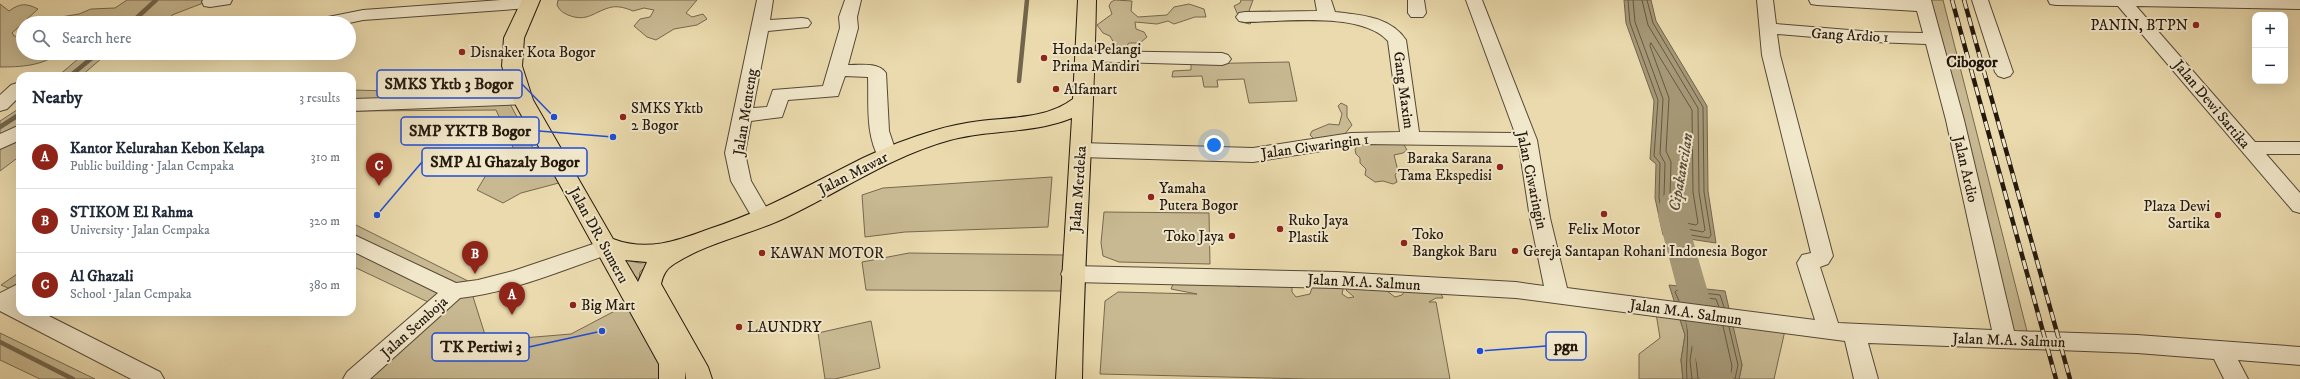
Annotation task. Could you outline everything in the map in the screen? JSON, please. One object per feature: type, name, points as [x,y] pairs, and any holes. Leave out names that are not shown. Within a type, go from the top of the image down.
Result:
[{"type":"main road","name":"Jalan Merdeka","points":[[1068,379],[1072,274],[1084,101],[1086,0]]},
{"type":"main road","name":"Jalan DR. Sumeru","points":[[531,2],[514,38],[512,66],[523,100],[604,246],[672,364],[672,379]]},
{"type":"main road","points":[[1023,122],[1052,119],[1065,115],[1084,101]]},
{"type":"main road","points":[[1023,122],[1040,122],[1057,126],[1071,132],[1080,146]]},
{"type":"main road","name":"Jalan Mawar","points":[[690,247],[763,219],[887,155],[947,134],[974,127],[1023,122]]},
{"type":"main road","points":[[604,246],[629,254],[646,255],[690,247]]},
{"type":"main road","name":"Jalan DR. Sumeru","points":[[690,247],[663,259],[654,268],[649,284],[699,374],[699,379]]},
{"type":"street","name":"Jalan Menteng","points":[[763,219],[741,181],[736,161],[737,142],[765,0]]},
{"type":"street","points":[[743,115],[775,113],[780,94],[829,93],[849,28],[848,17],[853,0]]},
{"type":"street","name":"Jalan Ciwaringin","points":[[1474,0],[1526,140],[1534,176],[1540,218],[1557,294]]},
{"type":"street","points":[[1765,0],[1766,28],[1771,55],[1822,256],[1821,259],[1809,261],[1808,264],[1829,331]]},
{"type":"street","points":[[1817,0],[1924,3]]},
{"type":"street","points":[[1980,0],[2004,72]]},
{"type":"street","points":[[2056,0],[2124,3],[2300,4]]},
{"type":"street","points":[[356,16],[531,2]]},
{"type":"street","name":"Jalan Ardio","points":[[1924,3],[1934,39],[2005,340]]},
{"type":"street","name":"Jalan Dewi Sartika","points":[[2124,3],[2192,79],[2249,148],[2300,206]]},
{"type":"street","name":"Gang Maxim","points":[[1245,17],[1325,8],[1379,24],[1391,32],[1397,40],[1410,138]]},
{"type":"street","points":[[759,26],[802,23]]},
{"type":"street","name":"Gang Ardio 1","points":[[1766,28],[1874,37],[1934,39]]},
{"type":"street","points":[[1086,57],[1222,59]]},
{"type":"street","points":[[837,70],[874,71],[878,73],[879,131],[887,155]]},
{"type":"street","points":[[0,105],[12,89]]},
{"type":"street","points":[[356,105],[523,100]]},
{"type":"street","points":[[0,143],[16,133]]},
{"type":"street","name":"Jalan Ciwaringin 1","points":[[1080,146],[1253,155],[1280,153],[1347,139],[1410,138],[1526,140]]},
{"type":"street","points":[[2249,148],[2300,148]]},
{"type":"street","points":[[356,244],[454,291],[478,288],[516,278],[604,246]]},
{"type":"street","name":"Jalan M.A. Salmun","points":[[1072,274],[1337,280],[1557,294],[1854,334],[2137,344],[2300,356]]},
{"type":"street","name":"Jalan Semboja","points":[[355,379],[454,291]]},
{"type":"street","points":[[37,316],[152,379]]},
{"type":"street","points":[[1854,334],[1866,379]]},
{"type":"street","points":[[2222,351],[2236,379]]},
{"type":"shaded area","points":[[127,0],[211,0],[171,16],[67,16],[79,14],[91,9],[115,8]]},
{"type":"shaded area","points":[[558,0],[697,0],[686,13],[692,17],[703,14],[707,19],[697,25],[674,29],[656,40],[647,37],[634,26],[640,19],[650,17],[654,10],[644,8],[633,11],[612,7],[591,16],[581,18],[568,15],[560,10],[557,5]]},
{"type":"shaded area","points":[[1115,0],[1132,1],[1131,11],[1138,17],[1167,15],[1174,7],[1189,4],[1204,9],[1206,17],[1195,17],[1174,24],[1168,21],[1157,24],[1135,22],[1136,29],[1144,32],[1147,37],[1140,43],[1129,43],[1125,48],[1119,48],[1110,36],[1103,33],[1097,25],[1112,14],[1109,6],[1111,2]]},
{"type":"shaded area","points":[[1241,0],[1253,0],[1249,11],[1254,15],[1254,20],[1250,24],[1241,22],[1234,6],[1240,3]]},
{"type":"shaded area","points":[[1927,0],[1943,0],[2029,339],[2013,339]]},
{"type":"shaded area","points":[[0,4],[9,11],[20,5],[26,5],[38,9],[30,16],[16,16],[16,29],[12,33],[16,36],[16,60],[48,60],[31,65],[0,67]]},
{"type":"shaded area","points":[[77,60],[100,60],[86,72],[63,72]]},
{"type":"shaded area","points":[[1289,62],[1297,101],[1249,103],[1244,79],[1217,80],[1218,87],[1204,87],[1202,76],[1172,77],[1173,71],[1191,70],[1191,64]]},
{"type":"shaded area","points":[[356,90],[505,94],[533,148],[548,145],[570,180],[521,193],[503,203],[477,190],[498,155],[515,152],[496,110],[356,111]]},
{"type":"shaded area","points":[[1341,103],[1347,106],[1347,117],[1352,125],[1344,135],[1315,140],[1310,135],[1312,131],[1329,124],[1339,125],[1342,114],[1338,106]]},
{"type":"shaded area","points":[[16,111],[16,159],[0,171],[0,121]]},
{"type":"shaded area","points":[[1403,143],[1407,150],[1403,153],[1394,155],[1398,171],[1395,175],[1397,182],[1393,184],[1383,181],[1375,182],[1365,175],[1366,169],[1360,163],[1360,158],[1356,154],[1355,150],[1358,144]]},
{"type":"shaded area","points":[[1052,177],[1048,227],[905,232],[865,237],[862,195],[883,188]]},
{"type":"shaded area","points":[[1104,212],[1209,213],[1210,264],[1119,262],[1103,256],[1101,243]]},
{"type":"shaded area","points":[[356,225],[468,281],[487,341],[571,334],[628,304],[668,371],[664,379],[346,379],[428,302],[356,268]]},
{"type":"shaded area","points":[[909,253],[1064,255],[1063,291],[866,290],[862,262]]},
{"type":"shaded area","points":[[625,260],[649,263],[640,272],[639,279],[631,273]]},
{"type":"shaded area","points":[[16,275],[16,291],[1,285]]},
{"type":"shaded area","points":[[1173,284],[1232,284],[1239,287],[1243,284],[1292,286],[1292,292],[1296,297],[1310,294],[1313,285],[1339,284],[1343,289],[1342,294],[1348,298],[1354,297],[1346,290],[1349,286],[1379,285],[1395,297],[1402,295],[1405,291],[1440,292],[1443,298],[1436,298],[1429,302],[1436,302],[1450,379],[1308,379],[1100,374],[1105,301],[1118,292],[1197,294],[1171,289]]},
{"type":"shaded area","points":[[1655,307],[1677,310],[1685,335],[1681,360],[1683,379],[1639,379],[1639,354],[1660,338]]},
{"type":"shaded area","points":[[1730,318],[1786,326],[1774,379],[1739,379],[1742,365]]},
{"type":"shaded area","points":[[871,321],[880,368],[835,379],[825,379],[818,333]]},
{"type":"shaded area","points":[[0,333],[95,379],[40,379],[0,360]]},
{"type":"water","points":[[1624,0],[1651,0],[1656,21],[1707,106],[1708,191],[1716,243],[1663,235],[1655,198],[1656,164],[1650,159],[1654,101],[1626,23]]},
{"type":"water","points":[[1669,285],[1725,291],[1742,365],[1739,379],[1683,379],[1681,360],[1685,335]]},
{"type":"waterway","points":[[139,16],[156,0]]},
{"type":"waterway","points":[[1019,81],[1027,0]]},
{"type":"waterway","points":[[75,72],[89,60]]},
{"type":"waterway","points":[[0,127],[16,117]]},
{"type":"waterway","name":"Cipakancilan","points":[[1674,202],[1672,216],[1717,379]]},
{"type":"waterway","points":[[0,342],[73,379]]},
{"type":"railway","points":[[1952,0],[2056,379]]},
{"type":"railway","points":[[1964,0],[2070,379]]},
{"type":"place","name":"PANIN, BTPN","points":[[2196,25]]},
{"type":"place","name":"Disnaker Kota Bogor","points":[[462,52]]},
{"type":"place","name":"Honda Pelangi Prima Mandiri","points":[[1044,58]]},
{"type":"place","name":"Alfamart","points":[[1056,89]]},
{"type":"place","name":"SMKS Yktb 3 Bogor","points":[[554,117]]},
{"type":"place","name":"SMKS Yktb 2 Bogor","points":[[623,117]]},
{"type":"place","name":"SMP YKTB Bogor","points":[[613,137]]},
{"type":"place","name":"Baraka Sarana Tama Ekspedisi","points":[[1500,167]]},
{"type":"place","name":"Al Ghazali","points":[[379,186]]},
{"type":"place","name":"Yamaha Putera Bogor","points":[[1151,197]]},
{"type":"place","name":"Felix Motor","points":[[1604,214]]},
{"type":"place","name":"SMP Al Ghazaly Bogor","points":[[377,215]]},
{"type":"place","name":"Plaza Dewi Sartika","points":[[2218,215]]},
{"type":"place","name":"Ruko Jaya Plastik","points":[[1280,229]]},
{"type":"place","name":"Toko Jaya","points":[[1232,236]]},
{"type":"place","name":"Toko Bangkok Baru","points":[[1404,243]]},
{"type":"place","name":"Gereja Santapan Rohani Indonesia Bogor","points":[[1515,251]]},
{"type":"place","name":"KAWAN MOTOR","points":[[762,253]]},
{"type":"place","name":"STIKOM El Rahma","points":[[475,274]]},
{"type":"place","name":"Big Mart","points":[[573,305]]},
{"type":"place","name":"Kantor Kelurahan Kebon Kelapa","points":[[512,315]]},
{"type":"place","name":"LAUNDRY","points":[[739,327]]},
{"type":"place","name":"TK Pertiwi 3","points":[[602,331]]},
{"type":"place","name":"pgn","points":[[1480,351]]},
{"type":"district","name":"Cibogor","points":[[1972,61]]}]
